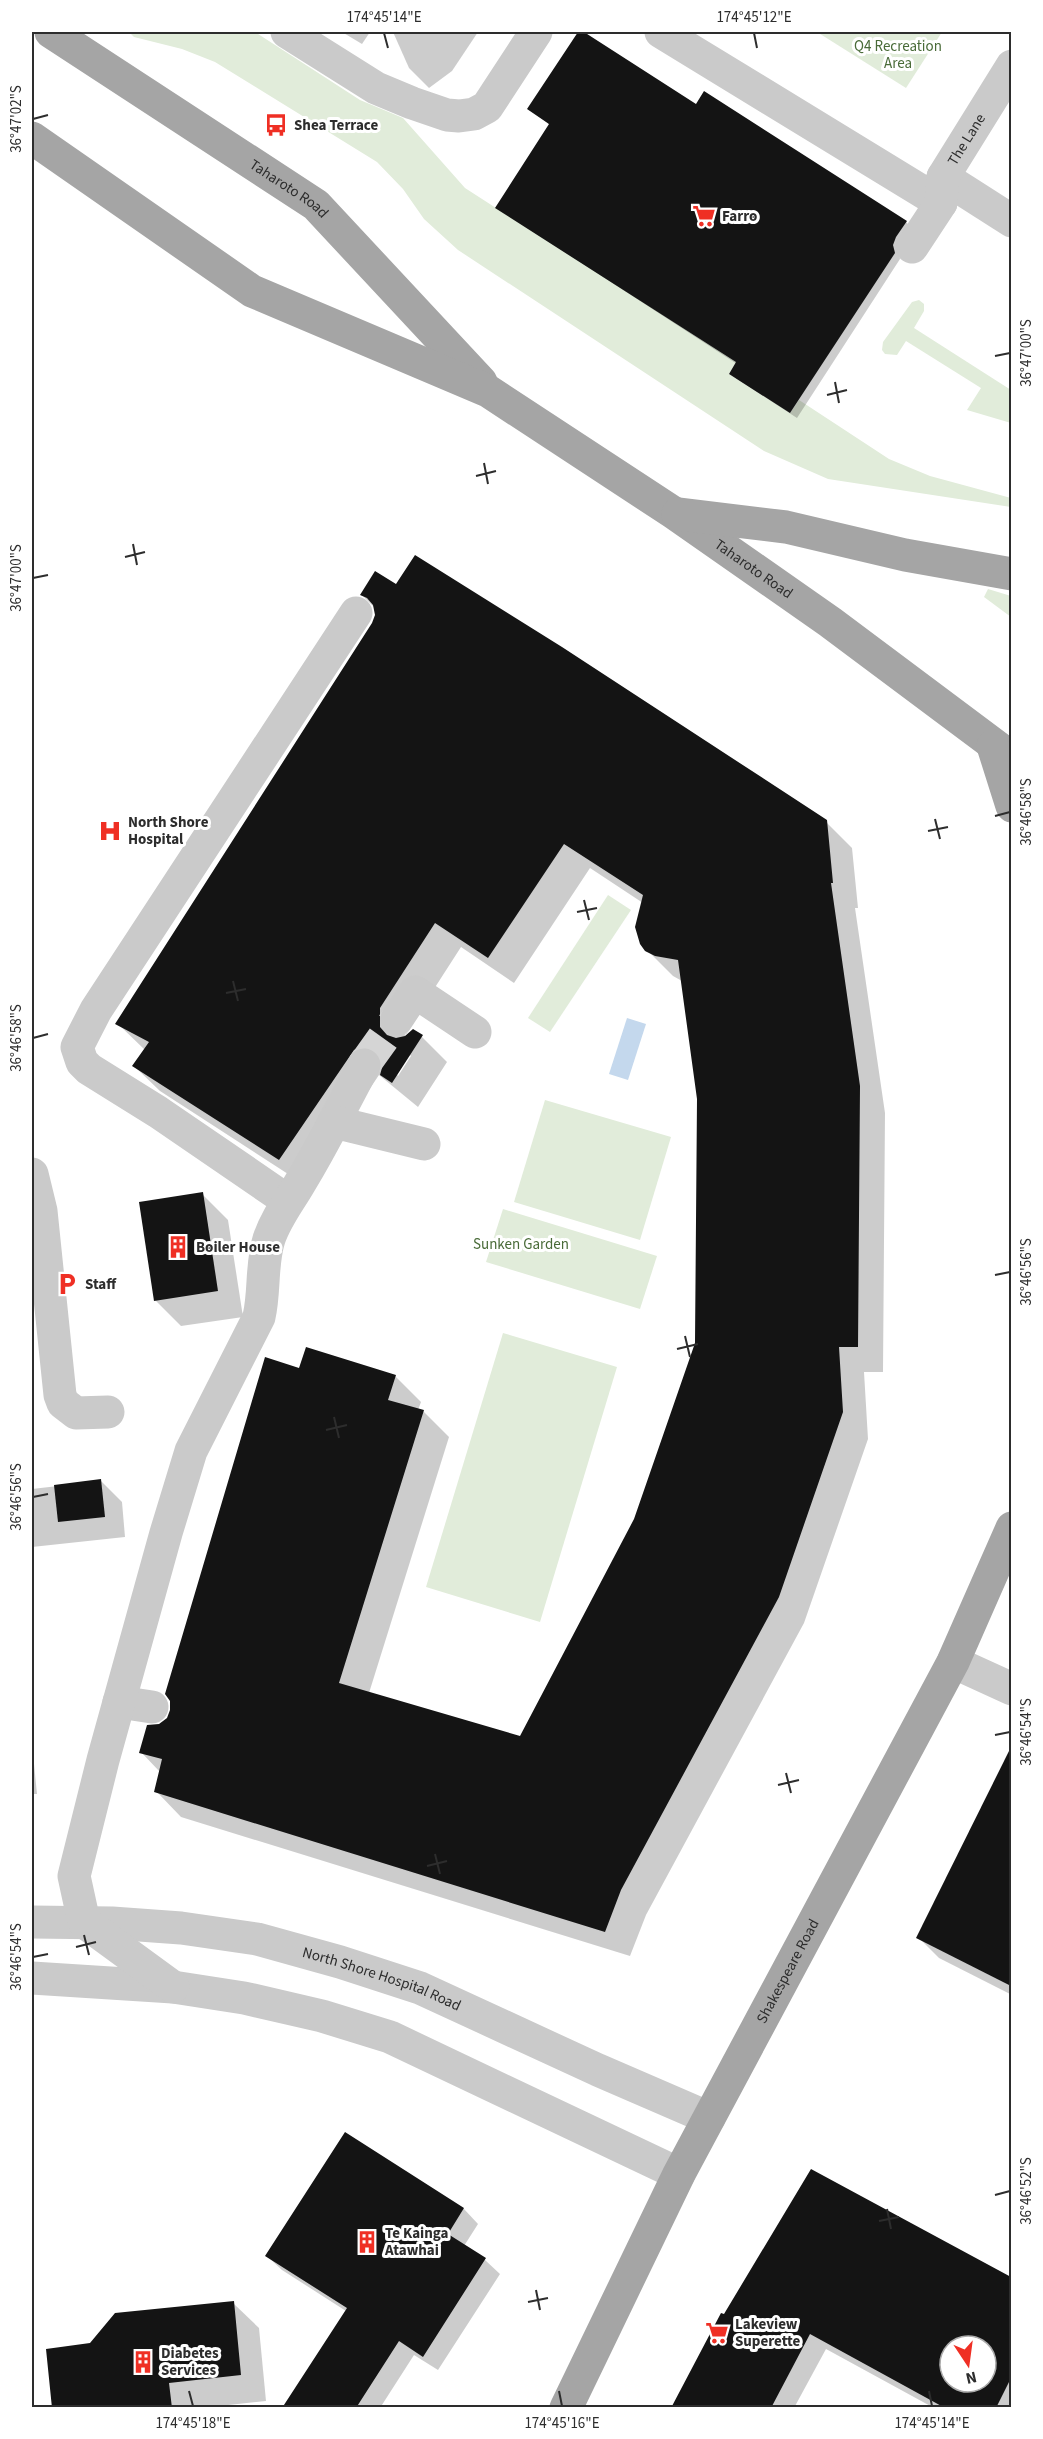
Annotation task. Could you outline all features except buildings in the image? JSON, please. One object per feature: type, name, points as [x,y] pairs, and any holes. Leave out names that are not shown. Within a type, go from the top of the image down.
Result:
[{"type":"main road","name":"Taharoto Road","points":[[51,32],[80,42],[316,205],[488,391]]},
{"type":"main road","name":"Taharoto Road","points":[[32,138],[252,291],[488,391],[674,513],[830,622],[1002,752]]},
{"type":"main road","points":[[674,513],[786,527],[905,555],[1011,574]]},
{"type":"main road","points":[[1002,752],[1011,806]]},
{"type":"main road","name":"Shakespeare Road","points":[[566,2408],[679,2174],[953,1662],[1010,1524]]},
{"type":"street","points":[[287,32],[376,88],[447,115],[459,116],[474,114],[487,107],[537,32]]},
{"type":"street","points":[[661,32],[942,190],[1011,221]]},
{"type":"street","name":"The Lane","points":[[912,247],[1011,66]]},
{"type":"street","points":[[288,1201],[166,1102],[89,1069],[82,1062],[77,1047],[96,1010],[356,613]]},
{"type":"street","points":[[397,1019],[415,992],[475,1032]]},
{"type":"street","points":[[81,1910],[74,1876],[103,1760],[191,1451],[260,1317],[264,1296],[264,1262],[268,1241],[278,1218],[364,1065]]},
{"type":"street","points":[[334,1122],[424,1144]]},
{"type":"street","points":[[32,1174],[41,1211],[60,1395],[63,1403],[76,1413],[108,1412]]},
{"type":"street","points":[[953,1662],[1011,1689]]},
{"type":"street","points":[[119,1702],[152,1707]]},
{"type":"street","points":[[32,1903],[81,1910],[173,1987]]},
{"type":"street","name":"North Shore Hospital Road","points":[[32,1922],[81,1910],[257,1939],[340,1962],[420,1988],[709,2118]]},
{"type":"street","points":[[32,1978],[173,1987],[244,1998],[311,2013],[390,2037],[679,2174]]},
{"type":"green space","points":[[129,32],[255,32],[360,100],[403,118],[465,188],[736,362],[729,374],[790,413],[799,400],[889,459],[930,476],[1011,498],[1011,507],[828,479],[764,451],[458,250],[424,219],[403,189],[377,162],[215,62],[182,49],[134,37]]},
{"type":"green space","name":"Q4 Recreation Area","points":[[817,32],[942,32],[906,88]]},
{"type":"green space","points":[[919,300],[924,304],[924,311],[914,328],[1011,390],[1011,423],[967,410],[981,388],[906,341],[897,355],[885,354],[882,350],[883,342],[912,302]]},
{"type":"green space","points":[[988,589],[1011,596],[1011,617],[984,597]]},
{"type":"green space","points":[[608,895],[631,910],[550,1032],[528,1018]]},
{"type":"green space","points":[[545,1100],[671,1137],[640,1240],[514,1202]]},
{"type":"green space","name":"Sunken Garden","points":[[503,1209],[657,1256],[640,1309],[486,1262]]},
{"type":"green space","points":[[503,1333],[617,1367],[540,1622],[426,1587]]},
{"type":"water","points":[[627,1018],[646,1024],[628,1080],[609,1074]]},
{"type":"tunnel","points":[[364,1065],[397,1019]]},
{"type":"place","name":"Shea Terrace","points":[[276,125]]},
{"type":"place","name":"Farro","points":[[704,216]]},
{"type":"place","name":"North Shore Hospital","points":[[110,831]]},
{"type":"place","name":"Boiler House","points":[[178,1247]]},
{"type":"place","name":"Staff","points":[[67,1284]]},
{"type":"place","name":"Te Kainga Atawhai","points":[[367,2242]]},
{"type":"place","name":"Lakeview Superette","points":[[717,2333]]},
{"type":"place","name":"Diabetes Services","points":[[143,2362]]}]
